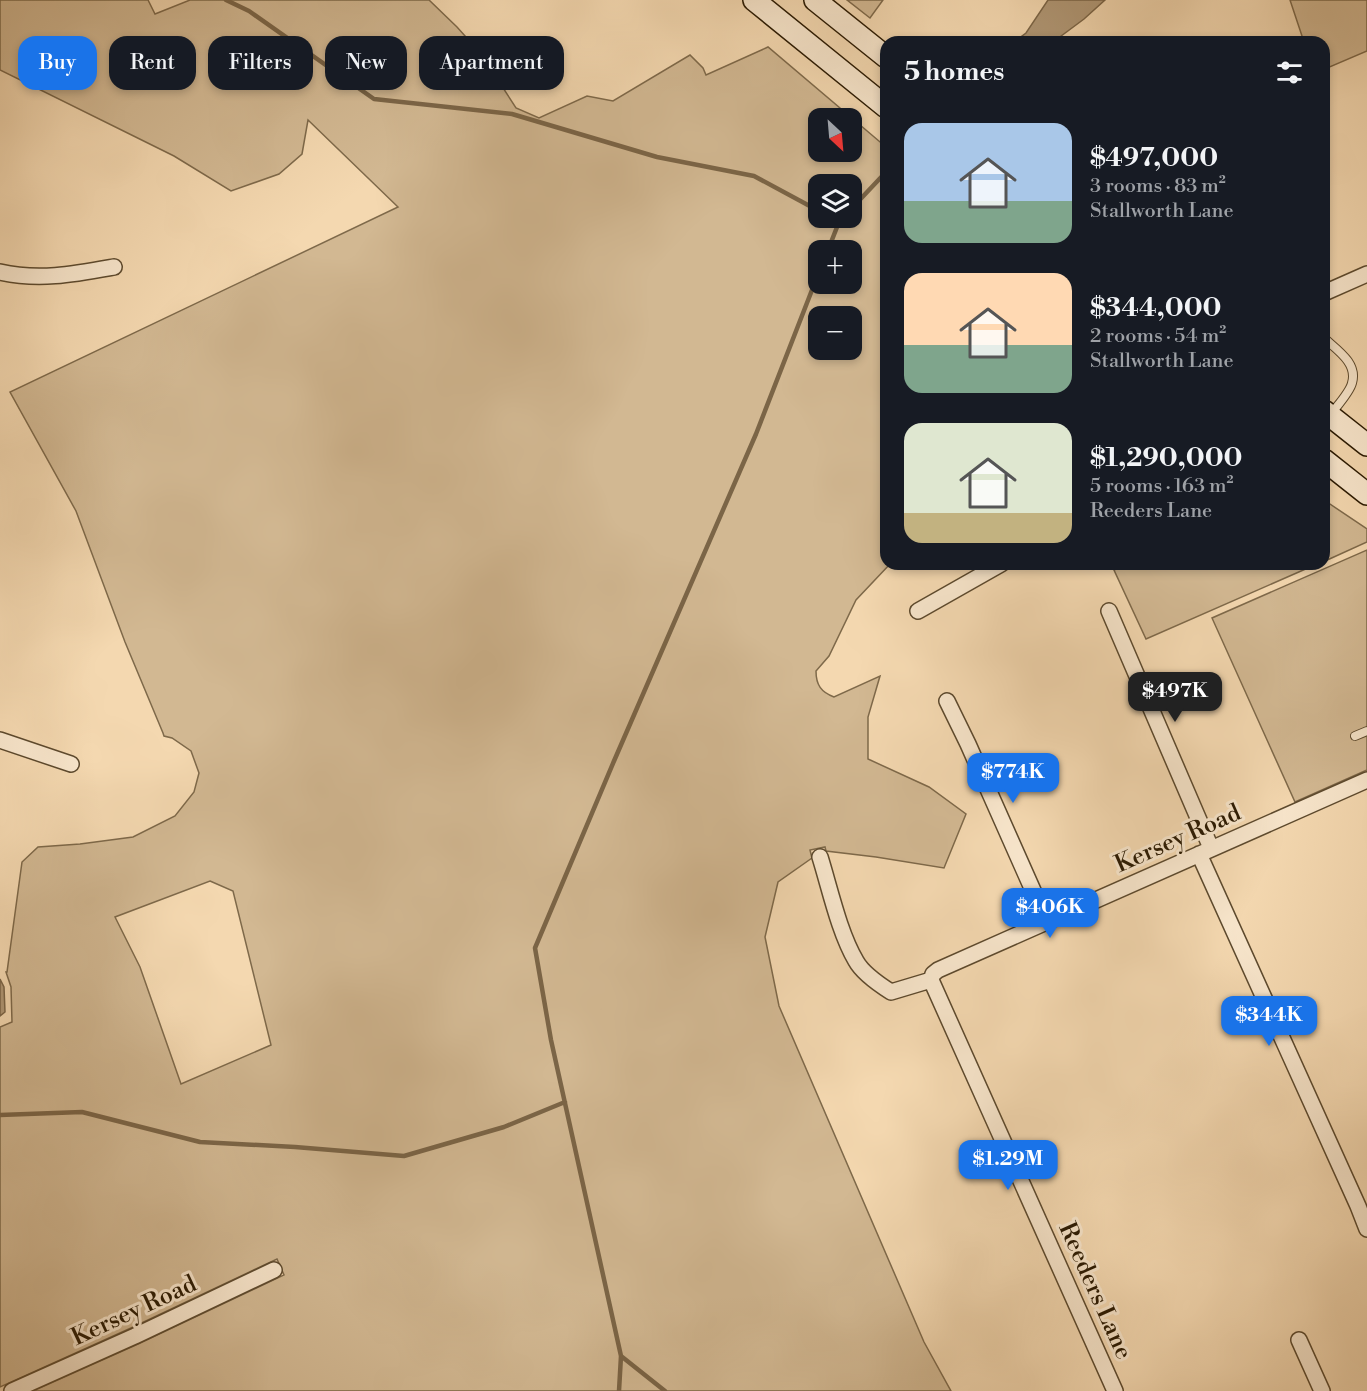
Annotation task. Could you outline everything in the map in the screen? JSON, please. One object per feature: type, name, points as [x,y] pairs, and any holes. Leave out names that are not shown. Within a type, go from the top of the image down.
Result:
[{"type":"main road","points":[[754,0],[880,102]]},
{"type":"main road","points":[[815,0],[880,52]]},
{"type":"main road","points":[[1330,415],[1367,445]]},
{"type":"main road","points":[[1330,465],[1367,494]]},
{"type":"street","points":[[0,272],[24,276],[58,277],[114,267]]},
{"type":"street","points":[[1330,290],[1367,274]]},
{"type":"street","points":[[918,611],[990,570]]},
{"type":"street","points":[[1109,611],[1205,851],[1367,1228]]},
{"type":"street","points":[[947,701],[1047,922]]},
{"type":"street","points":[[0,740],[71,764]]},
{"type":"street","name":"Kersey Road","points":[[820,857],[844,935],[856,963],[891,992],[932,980],[933,974],[938,970],[1367,780]]},
{"type":"street","name":"Reeders Lane","points":[[932,980],[1115,1391]]},
{"type":"street","name":"Kersey Road","points":[[12,1391],[274,1270]]},
{"type":"street","points":[[1299,1340],[1322,1391]]},
{"type":"lane","points":[[1330,343],[1347,358],[1353,370],[1352,385],[1330,410]]},
{"type":"lane","points":[[1354,736],[1367,731]]},
{"type":"shaded area","points":[[0,0],[148,0],[155,14],[190,0],[429,0],[465,36],[419,36],[419,90],[504,90],[516,108],[539,118],[587,96],[613,101],[690,55],[703,68],[706,75],[768,47],[840,108],[808,108],[808,162],[862,162],[862,127],[880,142],[880,570],[884,570],[856,600],[829,656],[816,671],[816,676],[820,687],[834,697],[880,676],[868,717],[868,759],[929,787],[966,814],[944,868],[826,851],[825,847],[810,850],[812,858],[778,882],[765,937],[779,1006],[924,1342],[951,1391],[33,1391],[284,1275],[277,1259],[0,1387],[0,1027],[12,1022],[11,987],[6,972],[22,862],[38,847],[133,837],[175,816],[194,792],[199,773],[191,751],[172,738],[164,736],[125,642],[76,511],[10,392],[398,207],[308,120],[302,154],[279,174],[231,191],[174,156],[40,90],[97,90],[97,36],[18,36],[18,79],[0,70]],"holes":[[[210,881],[233,891],[271,1045],[181,1084],[140,967],[115,917]]]},
{"type":"shaded area","points":[[847,0],[883,0],[870,18]]},
{"type":"shaded area","points":[[1048,0],[1105,0],[1061,36],[1022,36]]},
{"type":"shaded area","points":[[1290,0],[1367,0],[1367,51],[1330,67],[1330,36],[1302,36]]},
{"type":"shaded area","points":[[1330,504],[1367,529],[1367,542],[1330,559]]},
{"type":"shaded area","points":[[1367,550],[1367,770],[1295,802],[1212,618],[1321,570],[1330,570],[1330,566]]},
{"type":"shaded area","points":[[1114,570],[1303,570],[1146,639]]},
{"type":"shaded area","points":[[0,979],[4,987],[5,1012],[0,1016]]},
{"type":"waterway","points":[[226,0],[249,11],[374,99],[512,114],[657,157],[754,176],[808,205]]},
{"type":"waterway","points":[[862,197],[880,178]]},
{"type":"waterway","points":[[832,240],[837,228]]},
{"type":"waterway","points":[[619,1391],[621,1356],[551,1040],[535,948],[756,434],[810,294]]},
{"type":"waterway","points":[[0,1115],[82,1112],[200,1142],[404,1156],[504,1127],[565,1102]]},
{"type":"waterway","points":[[621,1356],[665,1391]]}]
